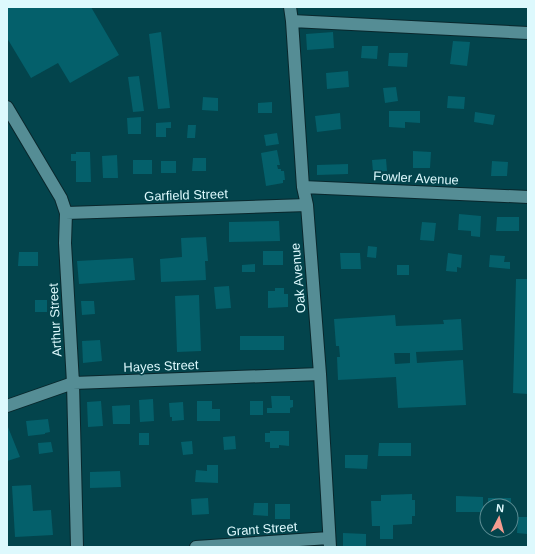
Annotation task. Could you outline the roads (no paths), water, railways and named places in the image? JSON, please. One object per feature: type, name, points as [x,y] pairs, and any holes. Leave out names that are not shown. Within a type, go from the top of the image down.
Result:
[{"type":"street","name":"Oak Avenue","points":[[290,7],[320,374],[330,543]]},
{"type":"street","points":[[292,21],[528,33]]},
{"type":"street","name":"Arthur Street","points":[[7,107],[60,198],[66,213],[65,243],[73,383],[77,547]]},
{"type":"street","name":"Fowler Avenue","points":[[304,187],[528,197]]},
{"type":"street","name":"Garfield Street","points":[[66,213],[306,205]]},
{"type":"street","name":"Hayes Street","points":[[7,406],[73,383],[320,374]]},
{"type":"street","name":"Grant Street","points":[[196,547],[330,543]]}]
